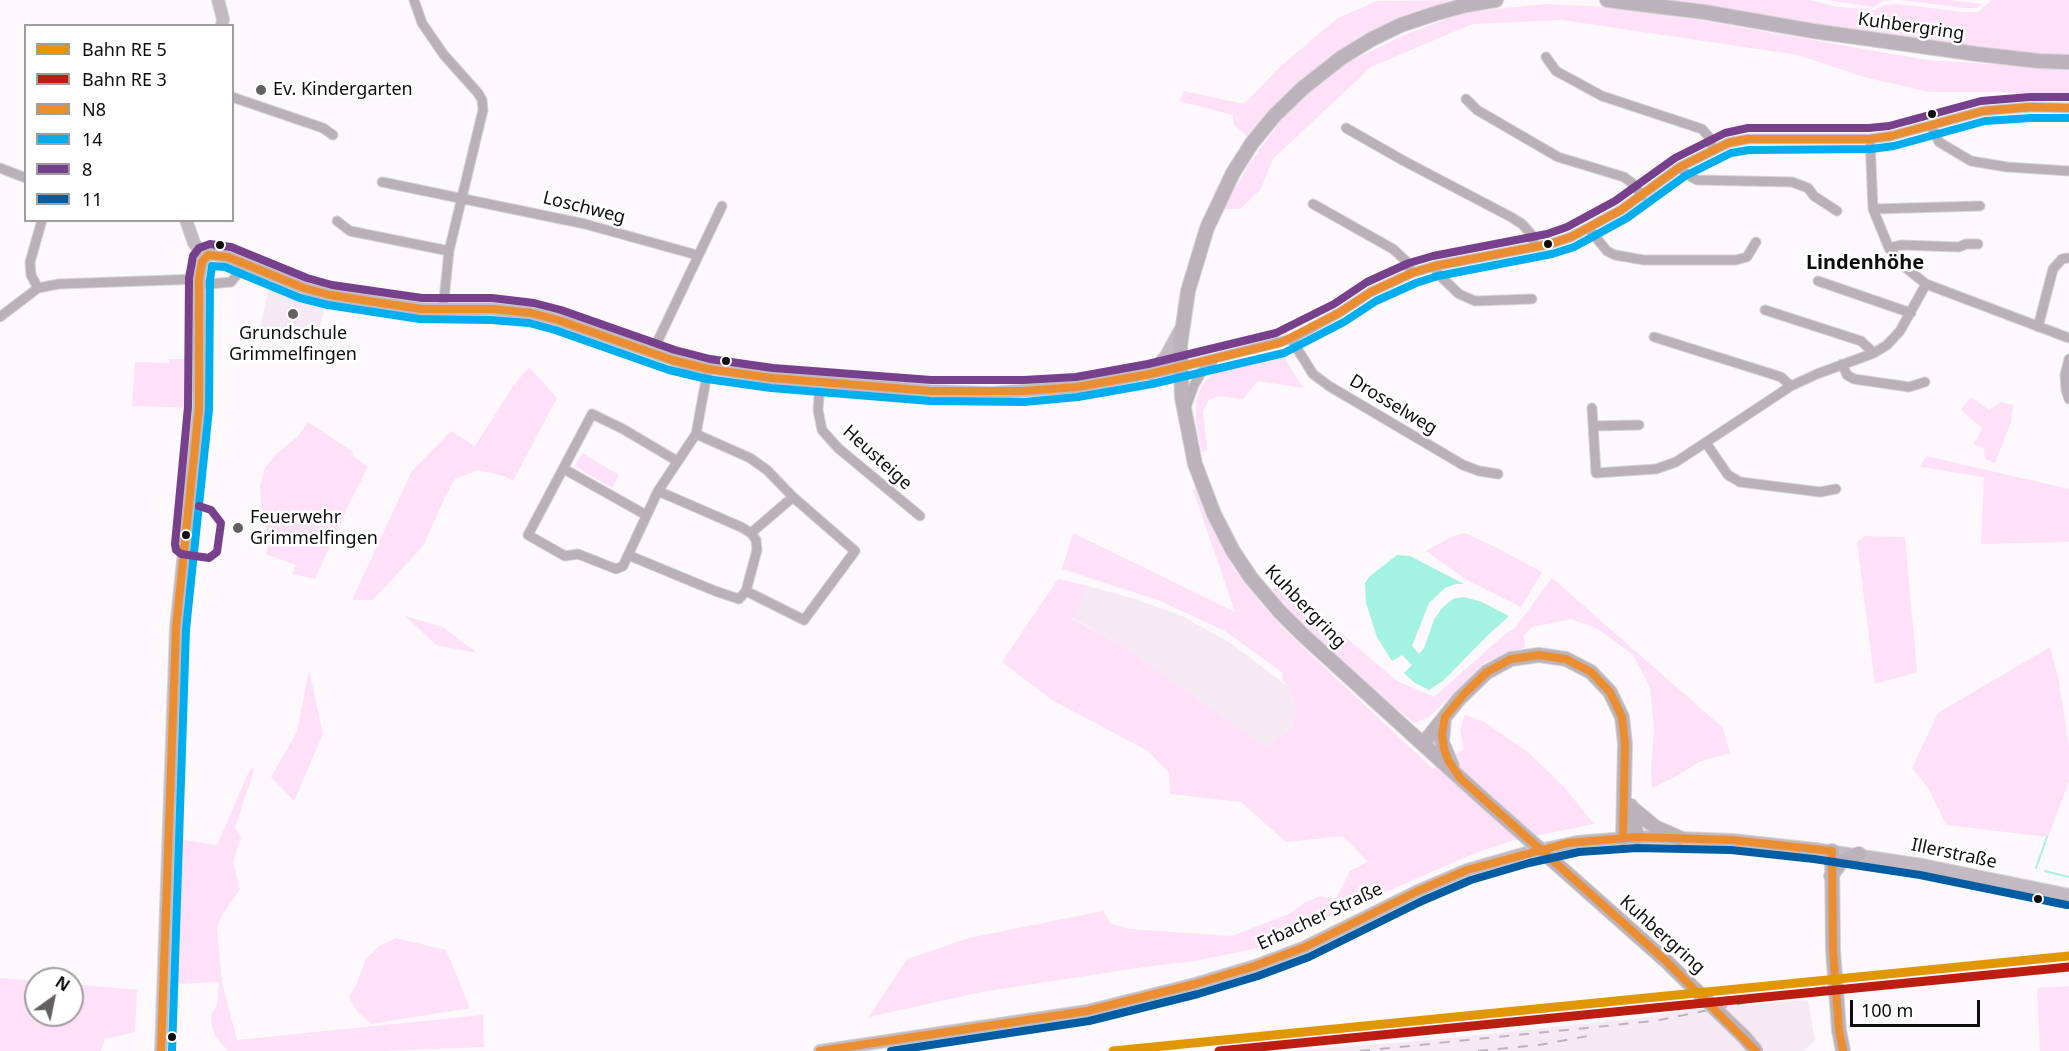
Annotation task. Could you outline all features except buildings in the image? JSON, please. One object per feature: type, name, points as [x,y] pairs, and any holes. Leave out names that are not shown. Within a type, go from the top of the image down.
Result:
[{"type":"main road","name":"Kuhbergring","points":[[1496,0],[1466,5],[1437,14],[1372,39],[1303,88],[1275,115],[1252,143],[1219,199],[1197,256],[1188,291],[1182,325],[1180,367],[1185,416],[1195,464],[1214,514],[1233,550],[1251,578],[1280,612],[1481,797],[1666,961],[1756,1051]]},
{"type":"main road","name":"Kuhbergring","points":[[1607,0],[1704,12],[1813,31],[1977,54],[2069,62]]},
{"type":"main road","points":[[1423,744],[1465,693],[1487,672],[1511,659],[1539,655],[1566,659],[1591,672],[1610,692],[1622,717],[1626,744],[1625,790],[1630,837]]},
{"type":"main road","points":[[1445,717],[1442,734],[1444,749],[1460,778]]},
{"type":"main road","points":[[1625,790],[1632,808],[1630,837]]},
{"type":"main road","points":[[1632,808],[1655,827],[1680,838]]},
{"type":"main road","points":[[1832,851],[1833,950],[1839,1030],[1843,1051]]},
{"type":"main road","points":[[1831,876],[1841,862],[1859,854]]},
{"type":"street","points":[[218,0],[222,24]]},
{"type":"street","points":[[414,0],[415,8],[427,30],[444,55],[482,100],[483,113],[448,251],[443,309]]},
{"type":"street","points":[[1546,57],[1556,71],[1602,96],[1702,129],[1709,137],[1713,149]]},
{"type":"street","points":[[234,98],[323,128],[333,135]]},
{"type":"street","points":[[1466,99],[1477,110],[1558,157],[1624,177],[1642,196]]},
{"type":"street","points":[[161,1051],[176,628],[199,408],[199,282],[205,257],[212,254],[221,255],[304,288],[330,295],[421,309],[492,309],[531,313],[708,369],[820,383],[931,391],[991,393],[1077,387],[1150,374],[1291,339],[1339,313],[1371,292],[1412,273],[1571,237],[1589,229],[1642,196],[1680,166],[1728,143],[1748,139],[1870,139],[1891,136],[1983,111],[2031,107],[2069,108]]},
{"type":"street","points":[[1931,126],[1939,142],[1971,161],[1987,165],[2069,171]]},
{"type":"street","points":[[1346,128],[1511,217],[1531,234],[1535,246]]},
{"type":"street","points":[[1870,139],[1873,209],[1889,248],[1901,264],[1926,284],[2069,338]]},
{"type":"street","points":[[1680,166],[1686,174],[1697,180],[1792,182],[1808,188],[1814,196],[1837,211]]},
{"type":"street","points":[[0,168],[24,177]]},
{"type":"street","name":"Loschweg","points":[[382,182],[585,224],[697,255]]},
{"type":"street","points":[[1312,204],[1393,249],[1406,261],[1412,273]]},
{"type":"street","points":[[652,353],[722,206]]},
{"type":"street","points":[[1873,209],[1980,206]]},
{"type":"street","points":[[38,288],[31,275],[30,262],[41,222]]},
{"type":"street","points":[[187,222],[194,243],[205,257]]},
{"type":"street","points":[[337,222],[350,231],[448,251]]},
{"type":"street","points":[[1589,229],[1607,250],[1615,255],[1644,260],[1736,260],[1747,257],[1756,243]]},
{"type":"street","points":[[1889,248],[1901,245],[1959,247],[1966,244],[1978,244]]},
{"type":"street","points":[[2038,327],[2053,269],[2062,259],[2069,258]]},
{"type":"street","points":[[0,317],[38,288],[59,284],[231,282],[243,263]]},
{"type":"street","points":[[1436,266],[1437,273],[1459,294],[1475,301],[1532,299]]},
{"type":"street","points":[[1828,273],[1822,282],[1911,312]]},
{"type":"street","points":[[1592,408],[1596,473],[1656,469],[1676,462],[1791,386],[1874,353],[1895,338],[1926,284]]},
{"type":"street","points":[[1765,310],[1781,312],[1862,341],[1874,353]]},
{"type":"street","points":[[1150,374],[1171,349],[1182,325]]},
{"type":"street","points":[[1654,337],[1673,338],[1781,377],[1791,386]]},
{"type":"street","name":"Drosselweg","points":[[1291,339],[1313,374],[1329,386],[1463,465],[1479,471],[1498,474]]},
{"type":"street","points":[[1185,416],[1194,385],[1203,370],[1215,359]]},
{"type":"street","points":[[2069,359],[2065,375],[2069,399]]},
{"type":"street","points":[[1842,364],[1847,375],[1854,380],[1909,387],[1925,382]]},
{"type":"street","points":[[678,461],[633,434],[592,414],[528,535],[565,556],[578,554],[616,569],[623,566],[658,491],[678,461],[696,434],[708,369]]},
{"type":"street","name":"Heusteige","points":[[820,383],[818,410],[822,430],[838,448],[920,516]]},
{"type":"street","points":[[1593,426],[1639,425]]},
{"type":"street","points":[[696,434],[750,458],[767,470],[793,497],[855,551],[804,620],[746,591]]},
{"type":"street","points":[[1706,443],[1728,475],[1740,482],[1820,492],[1836,489]]},
{"type":"street","points":[[564,470],[646,515]]},
{"type":"street","points":[[628,555],[740,599],[746,591],[757,550],[756,540],[752,534],[658,491]]},
{"type":"street","points":[[752,534],[793,497]]},
{"type":"street","name":"Erbacher Straße","points":[[820,1051],[1087,1011],[1196,984],[1255,966],[1305,947],[1418,891],[1467,870],[1577,842],[1630,837],[1680,838],[1732,840],[1832,851]]},
{"type":"street","name":"Illerstraße","points":[[1832,851],[1859,854],[2069,894]]},
{"type":"shaded area","points":[[1462,0],[1392,22],[1359,37],[1294,87],[1248,137],[1234,125],[1233,115],[1179,101],[1184,91],[1244,104],[1282,65],[1338,18],[1377,1]]},
{"type":"shaded area","points":[[1644,0],[1810,0],[1838,7],[1875,10],[1884,5],[1898,4],[1978,12],[1992,0],[2069,0],[2069,56],[1951,45]]},
{"type":"shaded area","points":[[1826,0],[1896,0],[1883,1],[1873,7]]},
{"type":"shaded area","points":[[1900,0],[1949,0],[1982,4],[1977,8],[1963,8]]},
{"type":"shaded area","points":[[1546,4],[1630,8],[1927,60],[2069,69],[2069,97],[1998,92],[1929,92],[1864,77],[1798,55],[1562,20],[1472,24],[1371,67],[1273,159],[1260,190],[1240,209],[1223,209],[1250,163],[1283,117],[1312,88],[1341,66],[1402,36],[1465,12]]},
{"type":"shaded area","name":"Grundschule Grimmelfingen","points":[[270,283],[327,301],[315,342],[260,328]]},
{"type":"shaded area","points":[[1283,356],[1303,388],[1258,381],[1243,399],[1218,396],[1209,400],[1203,411],[1207,450],[1202,453],[1196,423],[1196,401],[1202,385],[1213,373],[1239,362]]},
{"type":"shaded area","points":[[169,359],[197,359],[196,408],[132,406],[135,362],[169,363]]},
{"type":"shaded area","points":[[529,367],[557,398],[513,481],[504,476],[478,470],[455,479],[423,546],[373,600],[352,600],[412,471],[451,431],[475,446],[514,385]]},
{"type":"shaded area","points":[[1971,397],[1989,410],[2001,402],[2013,405],[2011,422],[1995,463],[1985,459],[1984,449],[1974,444],[1982,428],[1961,410]]},
{"type":"shaded area","points":[[308,422],[353,452],[352,455],[368,467],[315,579],[292,574],[296,565],[266,554],[269,541],[262,511],[260,487],[265,468],[276,454],[297,437]]},
{"type":"shaded area","points":[[582,453],[619,475],[612,488],[575,466]]},
{"type":"shaded area","points":[[1926,456],[2069,489],[2069,542],[1981,544],[1984,477],[1920,467]]},
{"type":"shaded area","points":[[1198,488],[1233,568],[1260,602],[1286,631],[1433,769],[1464,749],[1460,730],[1465,715],[1483,721],[1529,753],[1564,787],[1594,824],[1511,841],[1473,854],[1254,949],[1195,961],[981,992],[869,1017],[907,959],[969,938],[1103,911],[1111,924],[1129,929],[1232,936],[1291,913],[1304,903],[1320,896],[1336,899],[1350,871],[1368,862],[1343,836],[1286,842],[1241,802],[1170,794],[1169,773],[1148,751],[1052,700],[1002,662],[1058,579],[1088,586],[1072,619],[1120,644],[1266,747],[1293,727],[1296,708],[1291,689],[1282,680],[1283,673],[1225,631],[1158,600],[1062,569],[1073,533],[1235,612],[1193,490]]},
{"type":"shaded area","points":[[1465,533],[1542,572],[1521,607],[1467,580],[1426,551],[1451,537]]},
{"type":"shaded area","points":[[1866,536],[1905,537],[1917,672],[1875,684],[1857,542]]},
{"type":"shaded area","points":[[1397,555],[1410,556],[1464,584],[1445,588],[1429,603],[1412,646],[1419,654],[1424,648],[1434,620],[1442,608],[1453,599],[1464,597],[1482,602],[1509,616],[1443,681],[1429,690],[1415,683],[1404,673],[1412,665],[1402,655],[1392,661],[1377,637],[1366,603],[1365,583],[1370,576]]},
{"type":"shaded area","points":[[1552,578],[1723,728],[1730,753],[1701,761],[1652,788],[1654,729],[1650,687],[1633,655],[1598,629],[1571,619],[1532,627],[1524,635],[1525,647],[1486,662],[1429,717],[1414,723],[1322,646],[1272,590],[1285,580],[1337,630],[1397,681],[1434,697],[1515,628]]},
{"type":"shaded area","points":[[1088,586],[1135,599],[1182,616],[1232,644],[1291,689],[1296,708],[1293,727],[1266,747],[1120,644],[1072,618]]},
{"type":"shaded area","points":[[405,616],[443,627],[477,653],[436,645]]},
{"type":"shaded area","points":[[2050,647],[2058,677],[2069,746],[2069,781],[2048,837],[1946,825],[1929,789],[1912,768],[1938,713]]},
{"type":"shaded area","points":[[309,670],[323,734],[294,801],[271,777],[297,732]]},
{"type":"shaded area","points":[[254,768],[235,828],[241,838],[233,862],[240,890],[222,915],[217,928],[222,982],[237,1040],[483,1015],[484,1047],[382,1051],[228,1051],[216,1037],[211,1014],[217,1005],[219,982],[174,984],[177,839],[217,845],[250,769]]},
{"type":"shaded area","points":[[396,938],[446,950],[470,1008],[371,1024],[356,1010],[349,997],[366,959],[379,946]]},
{"type":"shaded area","points":[[0,978],[24,980],[24,1027],[84,1027],[84,985],[137,990],[135,1032],[105,1039],[101,1051],[0,1051]]},
{"type":"shaded area","points":[[2069,986],[2069,1051],[2040,1051],[2037,988]]},
{"type":"shaded area","points":[[1808,1000],[1815,1040],[1804,1051],[1290,1051],[1429,1040],[1641,1018],[1686,1010]]},
{"type":"waterway","points":[[2036,868],[2047,837]]},
{"type":"waterway","points":[[2045,871],[2069,877]]},
{"type":"railway","points":[[1360,1051],[1654,1021],[1839,984]]},
{"type":"railway","points":[[1478,1051],[1539,1045],[1593,1035]]},
{"type":"transit line","name":"8","points":[[199,506],[211,510],[221,523],[217,552],[209,558],[181,554],[176,550],[175,544],[188,407],[189,278],[193,256],[199,248],[210,244],[231,247],[307,278],[332,285],[422,298],[492,298],[534,303],[561,310],[675,350],[710,359],[773,368],[931,380],[1024,380],[1076,377],[1148,364],[1276,333],[1334,304],[1367,282],[1409,263],[1433,256],[1547,234],[1567,227],[1615,201],[1675,158],[1725,133],[1748,128],[1889,126],[1981,101],[2069,97]]},
{"type":"transit line","name":"N8","points":[[161,1051],[176,628],[199,408],[199,279],[202,262],[208,255],[228,257],[304,288],[330,295],[421,309],[492,309],[531,313],[558,320],[672,360],[708,369],[772,378],[931,391],[1024,391],[1077,387],[1150,374],[1280,343],[1339,313],[1371,292],[1412,273],[1435,266],[1550,244],[1571,237],[1621,210],[1680,167],[1728,143],[1748,139],[1870,139],[1891,136],[1983,111],[2031,107],[2069,108]]},
{"type":"transit line","name":"14","points":[[172,1051],[186,629],[209,409],[212,266],[225,267],[300,298],[328,305],[420,319],[529,323],[669,370],[707,379],[771,388],[930,401],[1024,402],[1078,397],[1152,384],[1284,353],[1344,322],[1376,301],[1416,283],[1438,276],[1552,254],[1574,247],[1627,218],[1685,176],[1731,153],[1749,150],[1871,149],[1894,146],[1985,121],[2069,118]]},
{"type":"transit line","name":"N8","points":[[1623,838],[1625,744],[1622,717],[1610,692],[1591,672],[1566,659],[1539,655],[1511,659],[1487,672],[1445,717],[1442,734],[1444,749],[1448,760],[1460,778],[1666,961],[1756,1051]]},
{"type":"transit line","name":"N8","points":[[820,1051],[1087,1011],[1195,984],[1255,966],[1305,947],[1418,891],[1467,870],[1568,843],[1637,837],[1732,840],[1832,851],[1833,950],[1839,1030],[1843,1051]]},
{"type":"transit line","name":"11","points":[[891,1051],[1089,1021],[1198,994],[1258,976],[1309,957],[1422,901],[1471,880],[1529,863],[1579,852],[1637,848],[1731,850],[1814,859],[1920,875],[2067,905]]},
{"type":"transit line","points":[[1113,1051],[2069,956]]},
{"type":"transit line","points":[[1219,1051],[2069,967]]},
{"type":"place","name":"Ev. Kindergarten","points":[[261,90]]},
{"type":"place","name":"Grundschule Grimmelfingen","points":[[293,314]]},
{"type":"place","name":"Feuerwehr Grimmelfingen","points":[[238,528]]},
{"type":"district","name":"Lindenhöhe","points":[[1865,263]]}]
